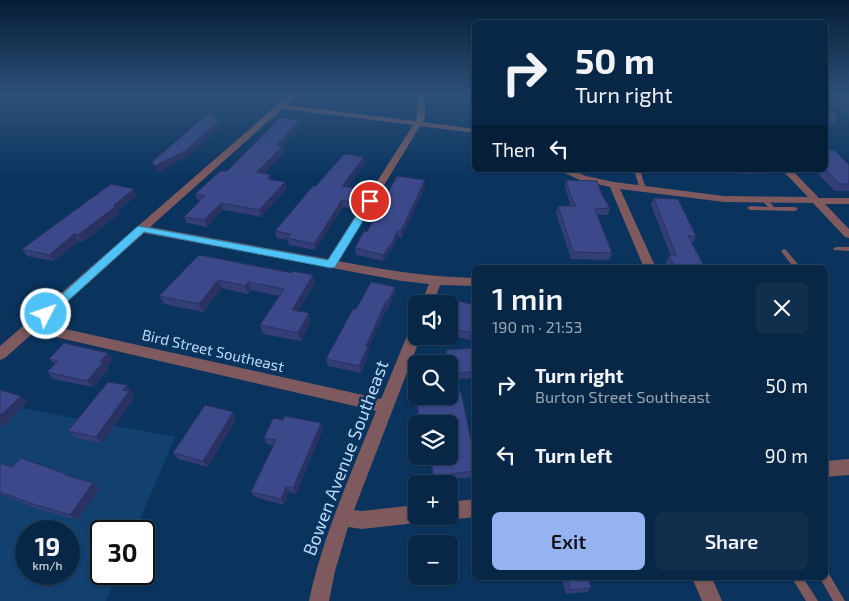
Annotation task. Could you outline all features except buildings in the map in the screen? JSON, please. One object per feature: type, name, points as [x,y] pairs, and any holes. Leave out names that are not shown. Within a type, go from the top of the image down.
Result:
[{"type":"street","points":[[0,354],[262,122]]},
{"type":"street","points":[[410,122],[472,131]]},
{"type":"street","points":[[331,264],[418,123]]},
{"type":"street","points":[[568,172],[583,178],[614,185],[724,200],[849,201]]},
{"type":"street","points":[[789,172],[849,235]]},
{"type":"street","points":[[614,185],[616,194],[649,265]]},
{"type":"street","points":[[142,228],[331,264],[436,281],[472,282]]},
{"type":"street","points":[[431,295],[436,281]]},
{"type":"street","name":"Bird Street Southeast","points":[[32,326],[386,407]]},
{"type":"street","name":"Bowen Avenue Southeast","points":[[319,601],[325,571],[342,517],[410,345]]},
{"type":"street","points":[[828,469],[849,467]]},
{"type":"street","points":[[458,510],[472,508]]},
{"type":"street","points":[[342,517],[362,520],[408,515]]},
{"type":"street","points":[[703,580],[712,601]]},
{"type":"lane","points":[[638,172],[642,189]]},
{"type":"lane","points":[[766,200],[772,209]]},
{"type":"lane","points":[[750,208],[795,209]]},
{"type":"lane","points":[[836,250],[849,249]]},
{"type":"lane","points":[[784,251],[796,265]]},
{"type":"lane","points":[[798,580],[812,601]]},
{"type":"lane","points":[[826,580],[840,601]]},
{"type":"shaded area","points":[[0,404],[175,437],[140,520],[90,520],[90,585],[113,585],[106,601],[0,601]]},
{"type":"route","points":[[46,314],[142,228],[331,264],[370,201]]}]
